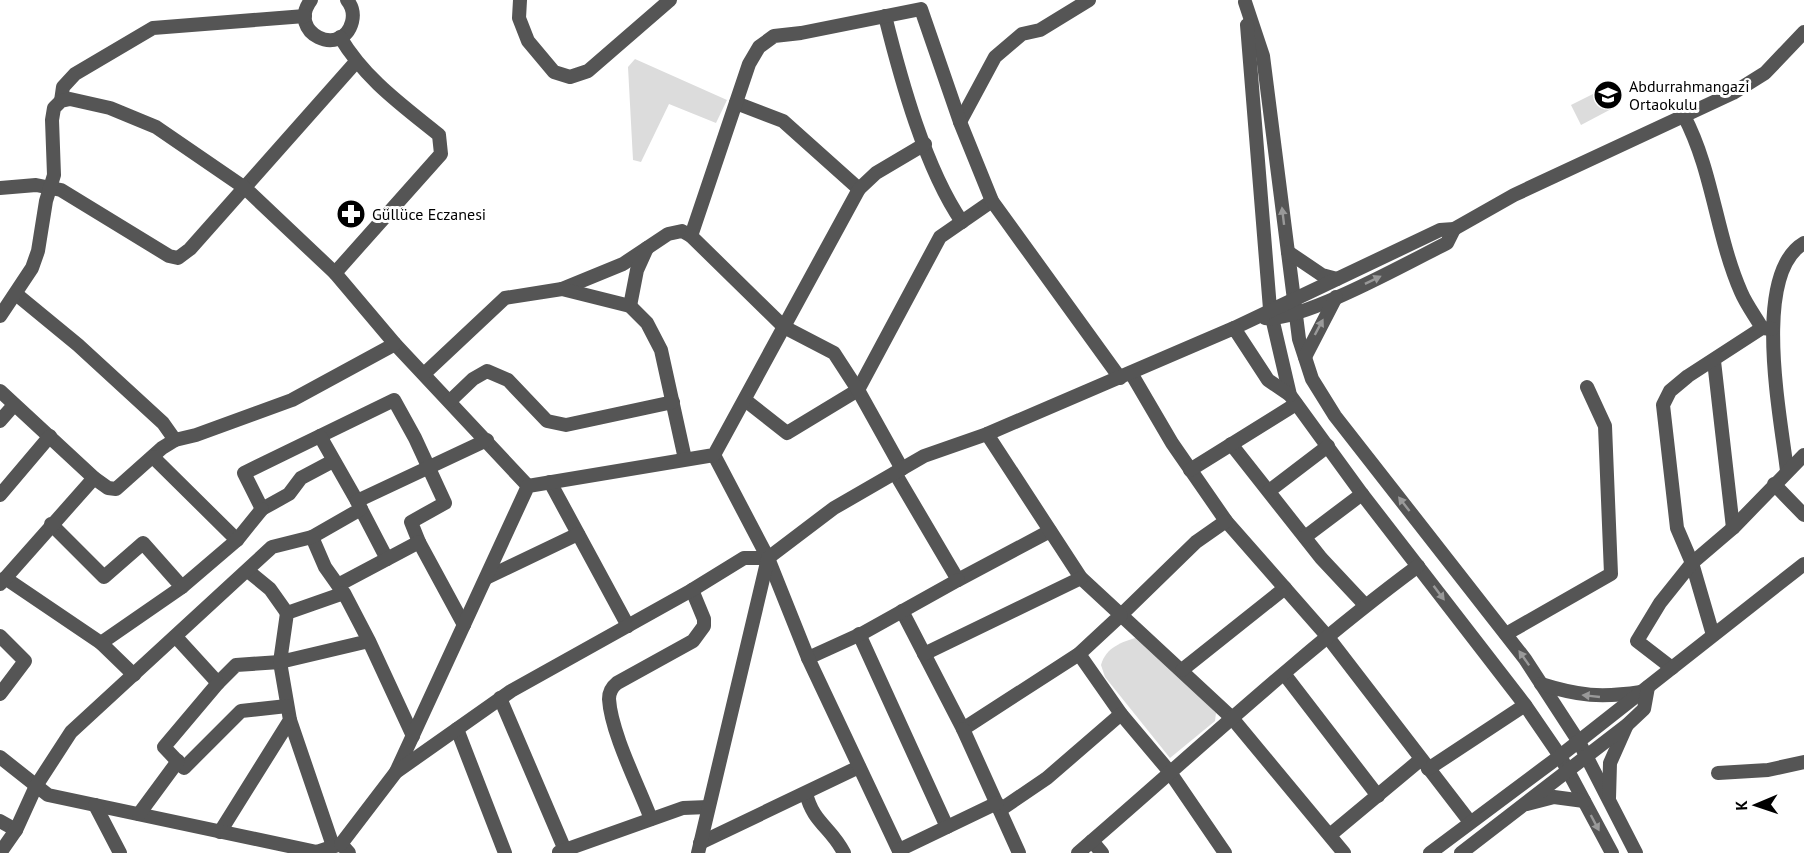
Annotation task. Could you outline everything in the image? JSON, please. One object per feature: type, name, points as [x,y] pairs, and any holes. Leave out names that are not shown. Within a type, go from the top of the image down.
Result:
[{"type":"street","points":[[311,0],[305,16],[308,29],[318,38],[333,40],[340,38],[351,26],[353,18],[346,0]]},
{"type":"street","points":[[520,0],[519,18],[528,41],[554,72],[570,77],[588,71],[670,0]]},
{"type":"street","points":[[960,122],[995,57],[1022,34],[1040,30],[1089,0]]},
{"type":"street","points":[[1244,1],[1263,56],[1295,307],[1312,379],[1335,416],[1506,633],[1541,684],[1579,742],[1636,853]]},
{"type":"street","points":[[1244,1],[1267,315],[1293,400]]},
{"type":"street","points":[[692,236],[749,64],[759,47],[774,36],[801,33],[885,16],[922,4],[960,122],[992,201],[1125,375],[1226,521],[1327,636],[1470,822]]},
{"type":"street","points":[[0,316],[32,268],[38,250],[49,187],[54,175],[52,112],[61,101],[63,87],[75,74],[153,28],[305,16]]},
{"type":"street","points":[[885,16],[896,58],[939,183],[962,222]]},
{"type":"street","points":[[1295,307],[1337,279],[1440,230],[1454,229],[1514,195],[1754,81],[1804,32]]},
{"type":"street","points":[[335,273],[441,154],[439,135],[379,87],[355,63],[340,38]]},
{"type":"street","points":[[0,188],[49,187],[80,201],[174,258],[190,249],[355,63]]},
{"type":"street","points":[[61,101],[70,99],[110,108],[156,127],[245,188],[335,273],[394,344],[528,486]]},
{"type":"street","points":[[736,103],[783,121],[859,189]]},
{"type":"street","points":[[1684,116],[1704,167],[1730,263],[1741,294],[1767,328]]},
{"type":"street","points":[[714,455],[859,189],[876,173],[925,144]]},
{"type":"street","points":[[745,400],[786,433],[858,390],[940,237],[992,201]]},
{"type":"street","points":[[396,772],[500,698],[693,590],[744,558],[768,558],[834,508],[924,456],[987,434],[1267,315],[1336,297],[1447,243],[1454,229]]},
{"type":"street","points":[[424,374],[505,298],[562,289],[623,264],[668,234],[682,231],[692,236],[784,327],[834,353],[858,390],[898,471],[958,580]]},
{"type":"street","points":[[1787,471],[1767,328],[1786,258],[1804,243]]},
{"type":"street","points":[[630,306],[638,270],[647,248]]},
{"type":"street","points":[[1288,252],[1322,275],[1337,279]]},
{"type":"street","points":[[562,289],[630,306],[647,323],[661,350],[685,459]]},
{"type":"street","points":[[16,294],[104,368],[163,423],[175,440]]},
{"type":"street","points":[[1305,357],[1336,297]]},
{"type":"street","points":[[1234,328],[1268,380],[1293,400],[1362,494],[1525,705],[1560,756],[1612,853]]},
{"type":"street","points":[[1713,635],[1692,563],[1677,528],[1663,405],[1670,391],[1688,375],[1767,328]]},
{"type":"street","points":[[0,392],[94,478],[108,488],[120,488],[175,440],[196,435],[292,400],[394,344]]},
{"type":"street","points":[[1714,361],[1733,528]]},
{"type":"street","points":[[450,401],[473,379],[487,371],[508,380],[547,422],[566,425],[673,402]]},
{"type":"street","points":[[1506,633],[1611,574],[1605,426],[1587,387]]},
{"type":"street","points":[[262,509],[244,473],[394,400],[445,503],[411,522],[419,542],[464,625]]},
{"type":"street","points":[[1190,470],[1293,400]]},
{"type":"street","points":[[0,421],[14,405]]},
{"type":"street","points":[[987,434],[1081,578],[1232,718],[1344,853]]},
{"type":"street","points":[[0,495],[50,436]]},
{"type":"street","points":[[320,436],[387,559]]},
{"type":"street","points":[[0,853],[16,830],[36,786],[70,732],[272,547],[312,537],[359,505],[487,440]]},
{"type":"street","points":[[1231,444],[1305,537],[1365,605]]},
{"type":"street","points":[[1269,491],[1328,446]]},
{"type":"street","points":[[528,486],[714,455]]},
{"type":"street","points":[[714,455],[768,558],[808,658],[899,852],[946,826],[999,807],[1047,778],[1121,714]]},
{"type":"street","points":[[1672,668],[1637,641],[1660,603],[1692,563],[1733,528],[1804,455]]},
{"type":"street","points":[[153,457],[237,540]]},
{"type":"street","points":[[101,643],[182,587],[237,540],[262,509],[289,494],[301,478],[333,461]]},
{"type":"street","points":[[94,478],[3,581],[101,643],[134,675]]},
{"type":"street","points":[[550,482],[628,626]]},
{"type":"street","points":[[1774,484],[1804,515]]},
{"type":"street","points":[[0,757],[48,795],[316,852],[341,848],[396,772],[528,486]]},
{"type":"street","points":[[1305,537],[1362,494]]},
{"type":"street","points":[[963,729],[1079,654],[1196,542],[1226,521]]},
{"type":"street","points":[[51,524],[104,577],[143,543],[182,587]]},
{"type":"street","points":[[808,658],[859,634],[1050,531]]},
{"type":"street","points":[[486,578],[578,534]]},
{"type":"street","points":[[312,537],[326,567],[341,589],[369,641],[413,736]]},
{"type":"street","points":[[287,613],[341,589],[387,559],[419,542]]},
{"type":"street","points":[[699,848],[768,558]]},
{"type":"street","points":[[1430,853],[1579,742],[1804,564]]},
{"type":"street","points":[[1078,853],[1169,771],[1285,675],[1327,636],[1418,566]]},
{"type":"street","points":[[248,571],[270,589],[287,613],[280,662],[290,720],[341,848]]},
{"type":"street","points":[[924,654],[1081,578]]},
{"type":"street","points":[[1182,670],[1285,588]]},
{"type":"street","points":[[651,819],[620,742],[612,714],[610,692],[616,683],[684,647],[699,634],[704,619],[693,590]]},
{"type":"street","points":[[902,611],[963,729],[1019,853]]},
{"type":"street","points":[[859,634],[946,826]]},
{"type":"street","points":[[0,636],[25,661],[0,694]]},
{"type":"street","points":[[176,637],[218,683]]},
{"type":"street","points":[[287,706],[242,711],[184,768],[164,747],[236,665],[280,662],[369,641]]},
{"type":"street","points":[[1079,654],[1121,714],[1169,771],[1225,853]]},
{"type":"street","points":[[1285,675],[1378,796]]},
{"type":"street","points":[[1541,684],[1574,694],[1605,698],[1645,689]]},
{"type":"street","points":[[1461,853],[1627,725],[1644,709],[1645,689]]},
{"type":"street","points":[[500,698],[560,851],[683,808],[708,807]]},
{"type":"street","points":[[1330,835],[1378,796],[1424,764],[1525,705]]},
{"type":"street","points":[[220,831],[290,720]]},
{"type":"street","points":[[1609,800],[1610,763],[1627,725]]},
{"type":"street","points":[[457,729],[504,853]]},
{"type":"street","points":[[139,814],[178,761]]},
{"type":"street","points":[[1718,773],[1768,770],[1804,762]]},
{"type":"street","points":[[699,848],[859,767]]},
{"type":"street","points":[[806,793],[810,810],[838,841],[844,853]]},
{"type":"street","points":[[1522,805],[1554,797],[1584,801]]},
{"type":"street","points":[[95,805],[120,853]]},
{"type":"street","points":[[0,821],[16,830]]},
{"type":"street","points":[[1092,841],[1102,853]]},
{"type":"shaded area","points":[[635,59],[727,100],[716,123],[669,104],[641,162],[633,160],[628,67]]},
{"type":"shaded area","points":[[1607,87],[1617,106],[1581,125],[1571,105]]},
{"type":"shaded area","points":[[1138,637],[1216,713],[1215,721],[1170,758],[1105,677],[1101,665],[1111,650],[1121,643]]},
{"type":"place","name":"Abdurrahmangazi Ortaokulu","points":[[1608,95]]},
{"type":"place","name":"Güllüce Eczanesi","points":[[351,214]]}]
